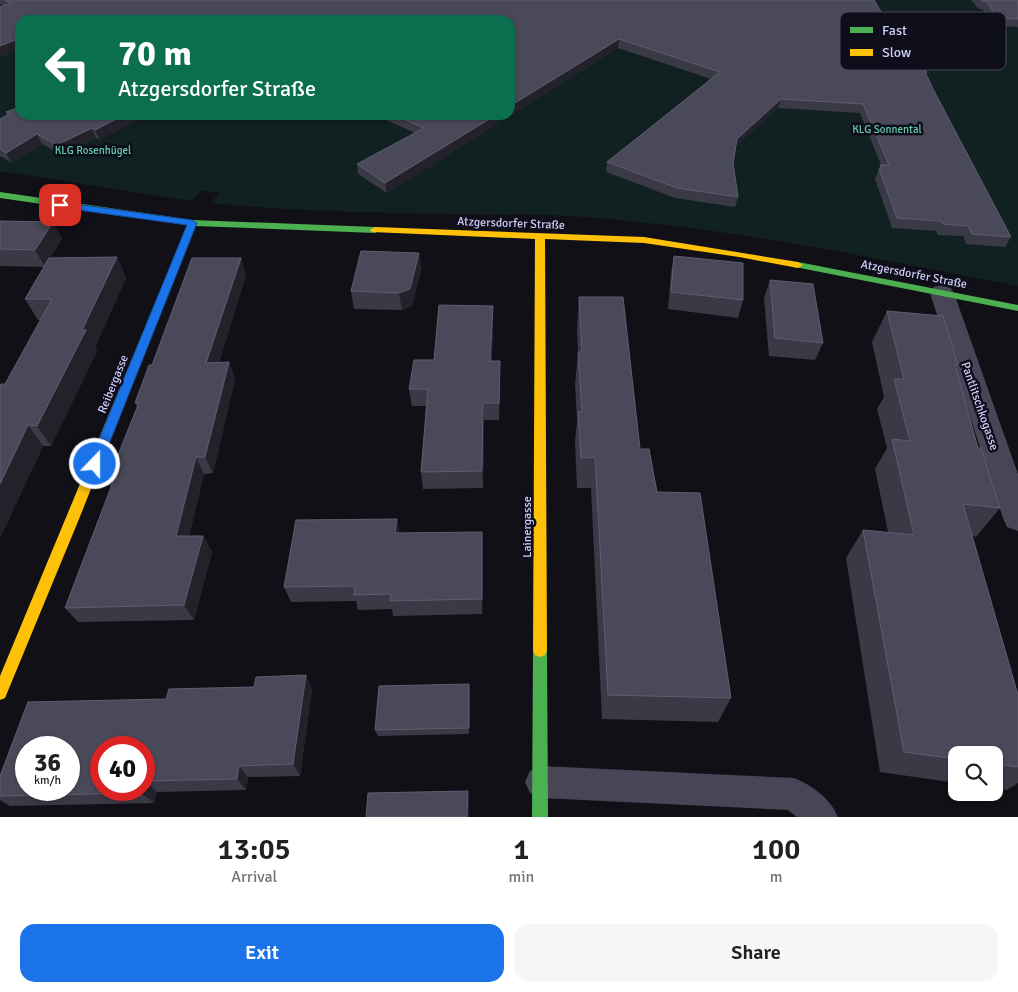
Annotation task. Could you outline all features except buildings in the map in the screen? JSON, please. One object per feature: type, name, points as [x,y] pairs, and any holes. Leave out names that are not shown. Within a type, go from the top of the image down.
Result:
[{"type":"street","name":"Atzgersdorfer Straße","points":[[0,195],[192,223],[540,238],[644,240],[739,254],[1018,308]]},
{"type":"street","name":"Reibergasse","points":[[0,692],[73,519],[192,223]]},
{"type":"street","name":"Lainergasse","points":[[540,238],[540,817]]},
{"type":"street","name":"Pantlitschkogasse","points":[[942,293],[1018,518]]},
{"type":"lane","points":[[541,782],[794,794],[822,817]]},
{"type":"green space","name":"KLG Sonnental","points":[[0,0],[1018,0],[1018,286],[795,244],[683,227],[627,221],[555,215],[417,214],[240,206],[211,203],[219,193],[203,190],[191,201],[0,171]]},
{"type":"traffic: fast","points":[[0,195],[192,223],[375,230]]},
{"type":"traffic: fast","points":[[154,318],[192,223]]},
{"type":"traffic: fast","points":[[798,265],[1018,308]]},
{"type":"traffic: fast","points":[[540,650],[540,817]]},
{"type":"traffic: slow","points":[[375,230],[644,240],[798,265]]},
{"type":"traffic: slow","points":[[540,238],[540,650]]},
{"type":"traffic: slow","points":[[0,693],[154,318]]},
{"type":"route","points":[[60,205],[192,223],[95,464]]},
{"type":"park label","name":"KLG Rosenhügel","points":[[93,150]]}]
